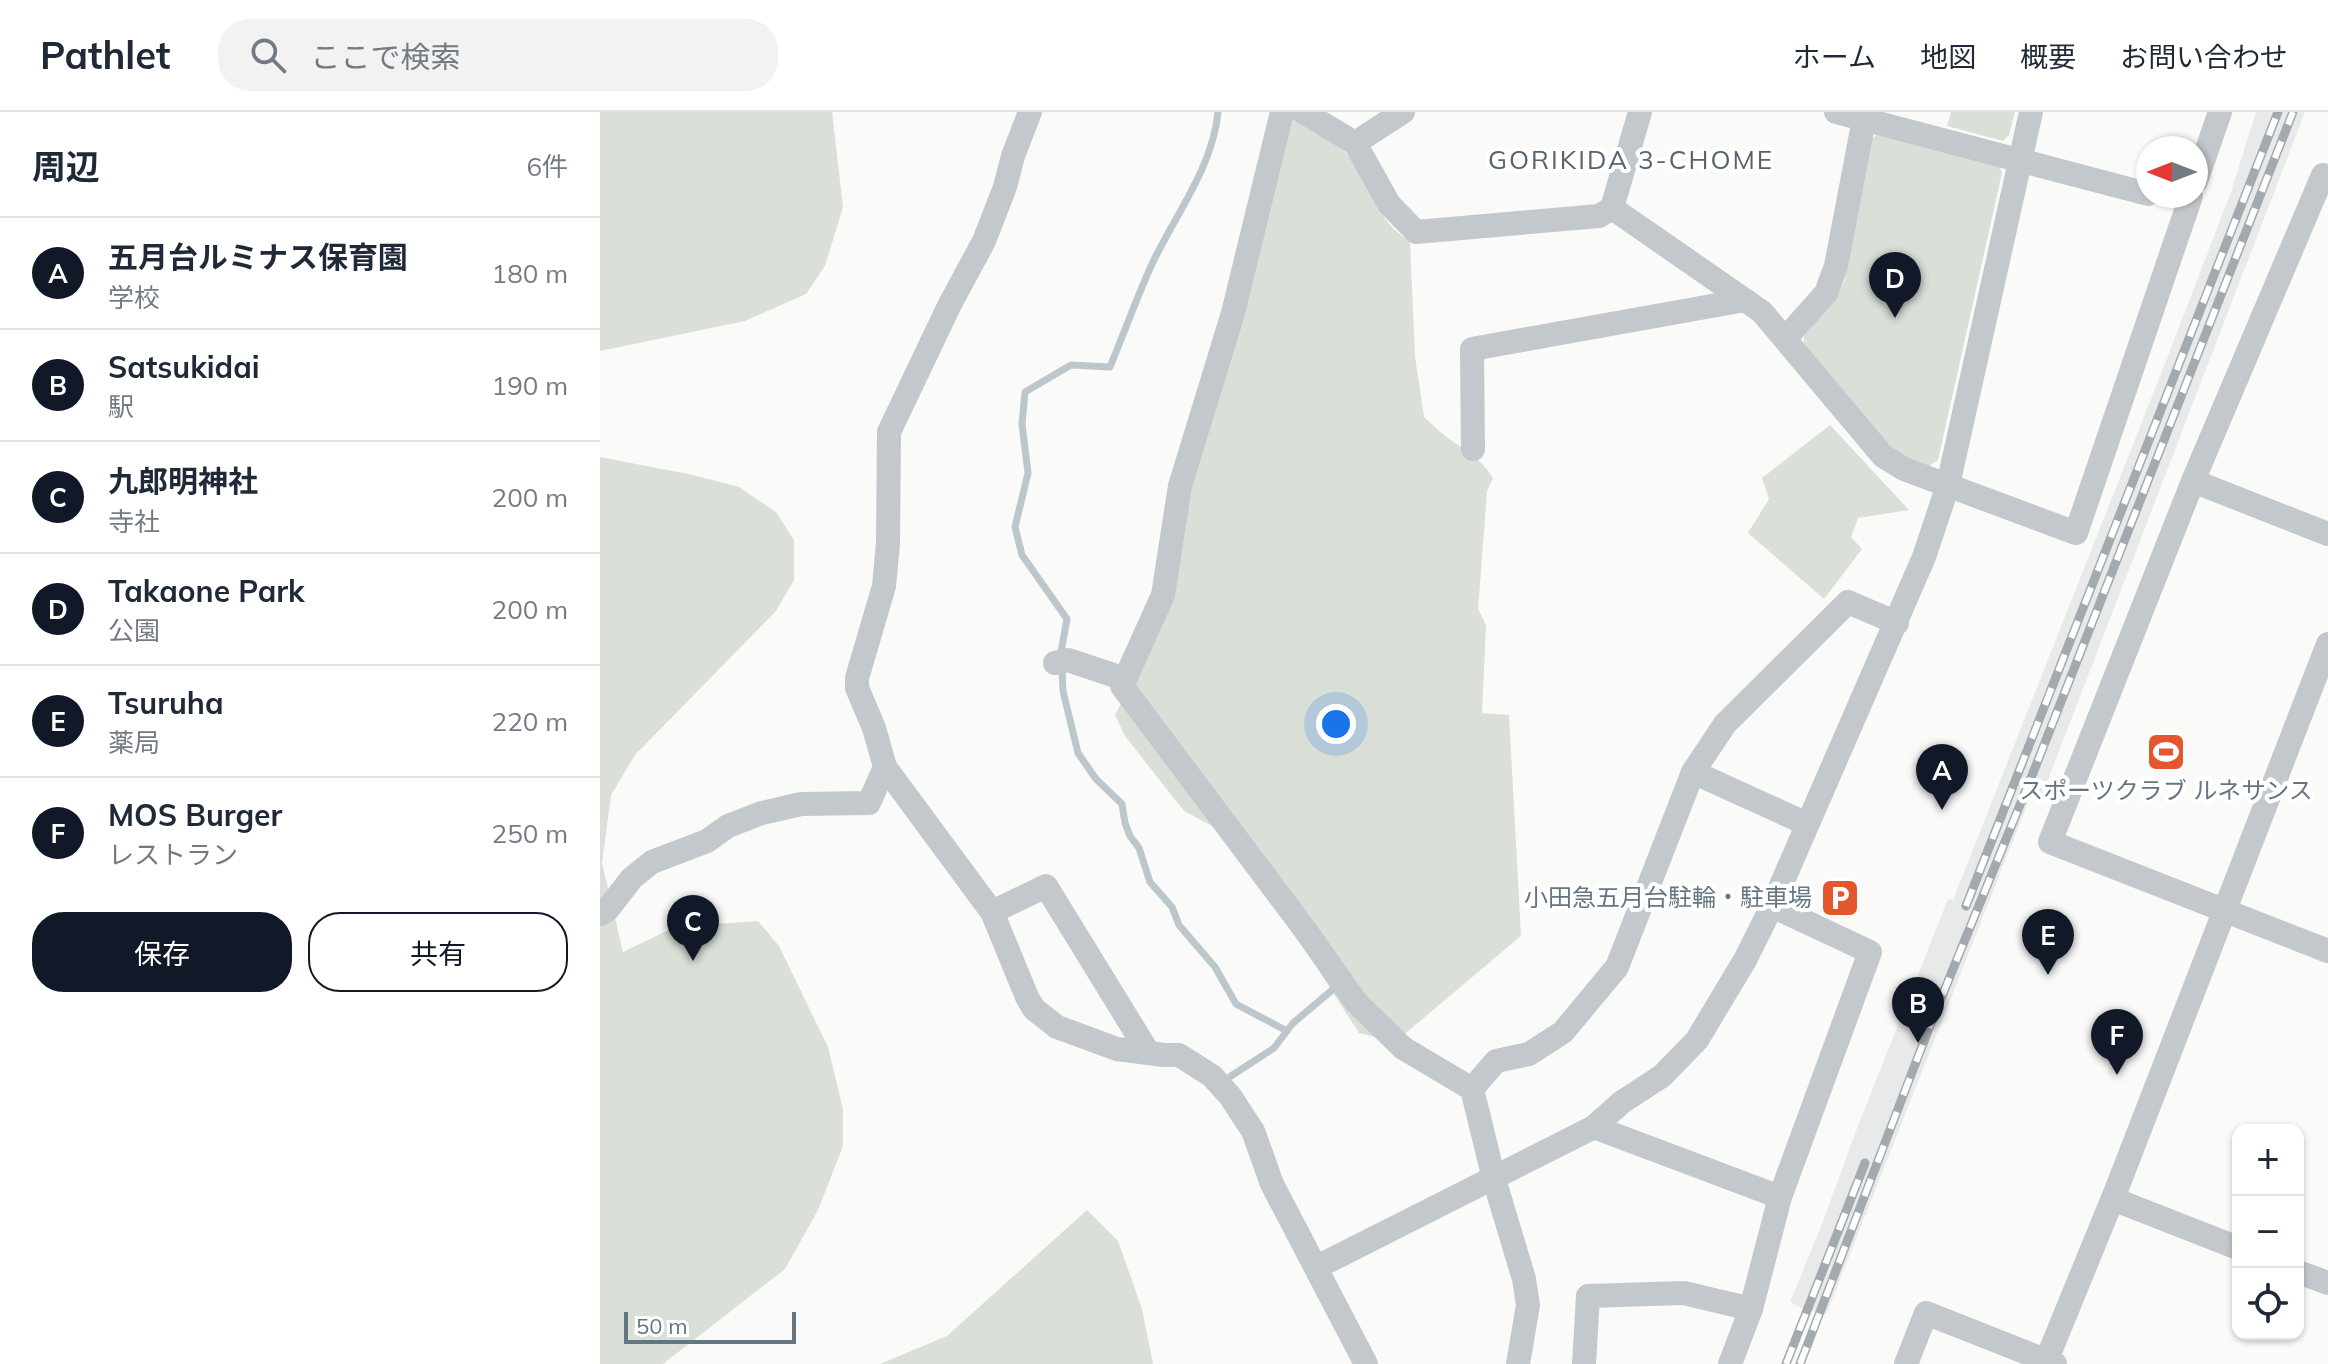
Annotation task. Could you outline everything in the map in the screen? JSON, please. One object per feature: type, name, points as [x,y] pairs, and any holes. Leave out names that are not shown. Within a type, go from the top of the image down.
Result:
[{"type":"street","points":[[1030,112],[984,241],[889,432],[888,543],[884,586],[857,678],[857,688],[874,728],[885,767],[992,912],[1034,1009],[1057,1027],[1117,1049],[1179,1055],[1212,1076],[1230,1096],[1253,1131],[1272,1184],[1366,1364]]},
{"type":"street","points":[[1282,112],[1233,313],[1180,486],[1163,595],[1122,686],[1356,1002],[1403,1048],[1472,1089],[1494,1179],[1524,1279],[1528,1305],[1518,1364]]},
{"type":"street","points":[[1303,112],[1355,143],[1389,204],[1416,232],[1599,216],[1612,208],[1640,112]]},
{"type":"street","points":[[1355,143],[1403,112]]},
{"type":"street","points":[[1836,112],[2136,191]]},
{"type":"street","points":[[1317,1267],[1594,1127],[1622,1102],[1662,1076],[1697,1040],[1745,960],[1772,906],[1924,557],[1948,485],[2031,112]]},
{"type":"street","points":[[2208,146],[2220,112]]},
{"type":"street","points":[[1785,339],[1826,293],[1836,266],[1864,119]]},
{"type":"street","points":[[2328,177],[2323,175],[2193,481],[2050,842],[2328,951]]},
{"type":"street","points":[[1612,208],[1762,312],[1883,456],[1904,469],[2076,533],[2186,208]]},
{"type":"street","points":[[1473,449],[1472,349],[1745,300]]},
{"type":"street","points":[[2193,481],[2328,534]]},
{"type":"street","points":[[1472,1089],[1496,1061],[1529,1054],[1563,1032],[1617,967],[1693,772],[1725,724],[1848,602],[1897,623]]},
{"type":"street","points":[[1906,1364],[1926,1313],[2049,1363],[2328,644]]},
{"type":"street","points":[[1062,661],[1125,679]]},
{"type":"street","points":[[600,914],[607,910],[632,878],[652,862],[707,841],[728,826],[762,813],[801,804],[869,803],[885,767]]},
{"type":"street","points":[[1693,772],[1807,824]]},
{"type":"street","points":[[992,912],[1046,886],[1148,1052]]},
{"type":"street","points":[[1730,1364],[1751,1309],[1780,1197],[1870,952],[1772,906]]},
{"type":"street","points":[[1594,1127],[1780,1197]]},
{"type":"street","points":[[2113,1199],[2232,1246]]},
{"type":"street","points":[[2304,1274],[2328,1283]]},
{"type":"street","points":[[1584,1364],[1588,1296],[1684,1293],[1751,1309]]},
{"type":"shaded area","points":[[600,112],[832,112],[843,207],[825,266],[806,294],[745,321],[600,351]]},
{"type":"shaded area","points":[[1951,112],[2015,112],[2009,135],[2003,141],[1947,126]]},
{"type":"shaded area","points":[[2256,112],[2305,112],[2041,798],[2031,795],[1826,1315],[1802,1308],[1790,1302],[1948,899],[1953,900],[2164,366],[2231,192]]},
{"type":"shaded area","points":[[1288,116],[1327,137],[1347,154],[1381,213],[1410,241],[1415,357],[1424,417],[1479,461],[1493,478],[1487,491],[1478,609],[1486,625],[1482,713],[1509,715],[1521,936],[1395,1042],[1359,1033],[1306,945],[1225,833],[1184,811],[1125,736],[1115,715],[1130,686],[1189,485]]},
{"type":"shaded area","points":[[1880,133],[1999,165],[2002,173],[1938,460],[1929,466],[1907,459],[1889,447],[1804,346],[1804,336],[1835,299],[1844,282],[1871,139]]},
{"type":"shaded area","points":[[1830,425],[1909,510],[1858,518],[1851,537],[1862,549],[1824,599],[1748,533],[1769,499],[1762,478]]},
{"type":"shaded area","points":[[600,457],[739,487],[776,512],[794,540],[794,580],[776,611],[635,755],[611,795],[602,863],[623,952],[675,927],[758,921],[779,946],[828,1047],[843,1109],[843,1146],[818,1210],[785,1269],[663,1364],[600,1364]]},
{"type":"shaded area","points":[[1087,1210],[1118,1241],[1142,1309],[1153,1364],[880,1364],[947,1336]]},
{"type":"waterway","points":[[1218,112],[1215,132],[1201,171],[1152,264],[1110,367],[1071,365],[1025,392],[1022,424],[1028,473],[1015,527],[1022,555],[1067,619],[1061,652],[1063,691],[1078,753],[1096,779],[1122,804],[1125,823],[1139,848],[1150,882],[1172,907],[1179,925],[1215,967],[1236,1004],[1287,1031]]},
{"type":"waterway","points":[[1231,1076],[1274,1048],[1293,1023],[1337,986]]},
{"type":"railway","points":[[1966,906],[2278,112]]},
{"type":"railway","points":[[1800,1364],[1931,1023],[2033,773],[2293,112]]},
{"type":"railway","points":[[1786,1364],[1865,1163]]},
{"type":"place","name":"Takaone Park","points":[[1895,318]]},
{"type":"place","name":"スポーツクラブ ルネサンス","points":[[2166,752]]},
{"type":"place","name":"五月台ルミナス保育園","points":[[1942,810]]},
{"type":"place","name":"小田急五月台駐輪・駐車場","points":[[1840,898]]},
{"type":"place","name":"九郎明神社","points":[[693,961]]},
{"type":"place","name":"Tsuruha","points":[[2048,975]]},
{"type":"place","name":"Satsukidai","points":[[1918,1043]]},
{"type":"place","name":"MOS Burger","points":[[2117,1075]]},
{"type":"district","name":"GORIKIDA 3-CHOME","points":[[1631,160]]}]
